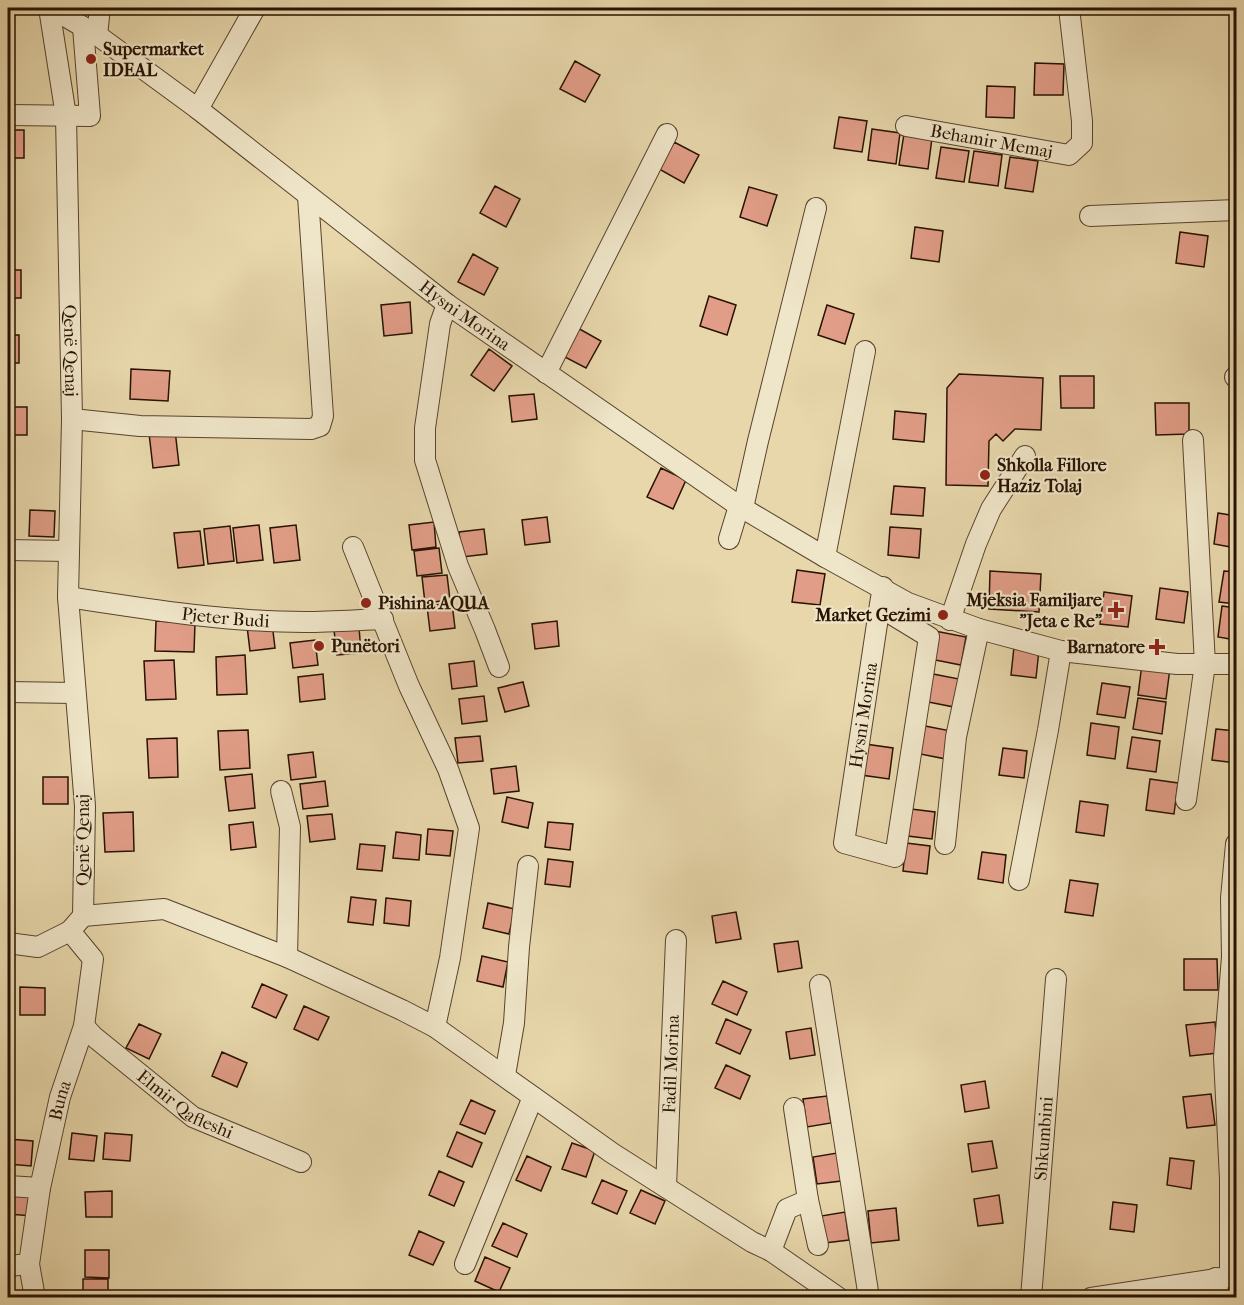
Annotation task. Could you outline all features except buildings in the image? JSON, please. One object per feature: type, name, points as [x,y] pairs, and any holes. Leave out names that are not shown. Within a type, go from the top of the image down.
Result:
[{"type":"street","name":"Hysni Morina","points":[[50,8],[90,31],[198,109],[447,304],[741,507],[825,557],[881,596],[908,603],[979,629],[1061,651],[1177,664],[1236,664]]},
{"type":"street","name":"Qenë Qenaj","points":[[50,8],[66,116],[72,419],[68,597],[85,806],[77,924]]},
{"type":"street","points":[[8,115],[90,116],[90,31],[100,8]]},
{"type":"street","points":[[198,109],[255,8]]},
{"type":"street","name":"Behamir Memaj","points":[[906,126],[1069,154],[1082,143],[1082,121],[1069,8]]},
{"type":"street","points":[[546,373],[667,134]]},
{"type":"street","points":[[72,419],[152,426],[311,429],[320,426],[323,416],[308,196]]},
{"type":"street","points":[[729,539],[741,507],[816,208]]},
{"type":"street","points":[[1089,216],[1236,210]]},
{"type":"street","points":[[447,304],[440,324],[425,428],[425,460],[458,566],[499,668]]},
{"type":"street","points":[[825,557],[865,351]]},
{"type":"street","points":[[1186,800],[1202,736],[1205,664],[1193,440]]},
{"type":"street","points":[[950,620],[991,508],[1025,456]]},
{"type":"street","points":[[353,547],[409,686],[448,770],[469,828],[450,958],[435,1027]]},
{"type":"street","points":[[8,550],[69,551]]},
{"type":"street","name":"Hysni Morina","points":[[881,596],[888,612],[929,637],[895,857],[844,843],[881,596]]},
{"type":"street","name":"Pjeter Budi","points":[[68,597],[229,617],[303,622],[383,619]]},
{"type":"street","points":[[945,844],[956,737],[979,629]]},
{"type":"street","points":[[1019,880],[1061,651]]},
{"type":"street","points":[[8,679],[74,686]]},
{"type":"street","points":[[8,692],[74,686]]},
{"type":"street","points":[[281,791],[290,827],[287,957]]},
{"type":"street","points":[[1219,1298],[1228,1277],[1230,1179],[1224,1057],[1232,957],[1231,898],[1236,844]]},
{"type":"street","points":[[505,1075],[514,1023],[519,947],[528,867]]},
{"type":"street","points":[[8,943],[38,947],[77,924],[164,909],[287,957],[435,1027],[612,1153],[752,1242],[771,1251],[839,1298]]},
{"type":"street","name":"Buna","points":[[34,1298],[29,1264],[40,1188],[60,1097],[84,1026],[93,959],[77,924]]},
{"type":"street","name":"Fadil Morina","points":[[666,1187],[676,940]]},
{"type":"street","name":"Shkumbini","points":[[1030,1298],[1056,979]]},
{"type":"street","points":[[820,985],[869,1298]]},
{"type":"street","name":"Elmir Qafleshi","points":[[84,1026],[166,1098],[193,1118],[301,1162]]},
{"type":"street","points":[[465,1264],[533,1097]]},
{"type":"street","points":[[794,1108],[808,1200],[818,1245]]},
{"type":"street","points":[[8,1186],[40,1188]]},
{"type":"street","points":[[771,1251],[787,1209],[808,1200]]},
{"type":"street","points":[[8,1266],[29,1264]]},
{"type":"street","points":[[1091,1298],[1228,1277]]},
{"type":"place","name":"Supermarket IDEAL","points":[[91,59]]},
{"type":"place","name":"Shkolla Fillore Haziz Tolaj","points":[[985,475]]},
{"type":"place","name":"Pishina AQUA","points":[[366,603]]},
{"type":"place","name":"Mjeksia Familjare \"Jeta e Re\"","points":[[1116,610]]},
{"type":"place","name":"Market Gezimi","points":[[943,615]]},
{"type":"place","name":"Punëtori","points":[[319,646]]},
{"type":"place","name":"Barnatore","points":[[1157,647]]}]
